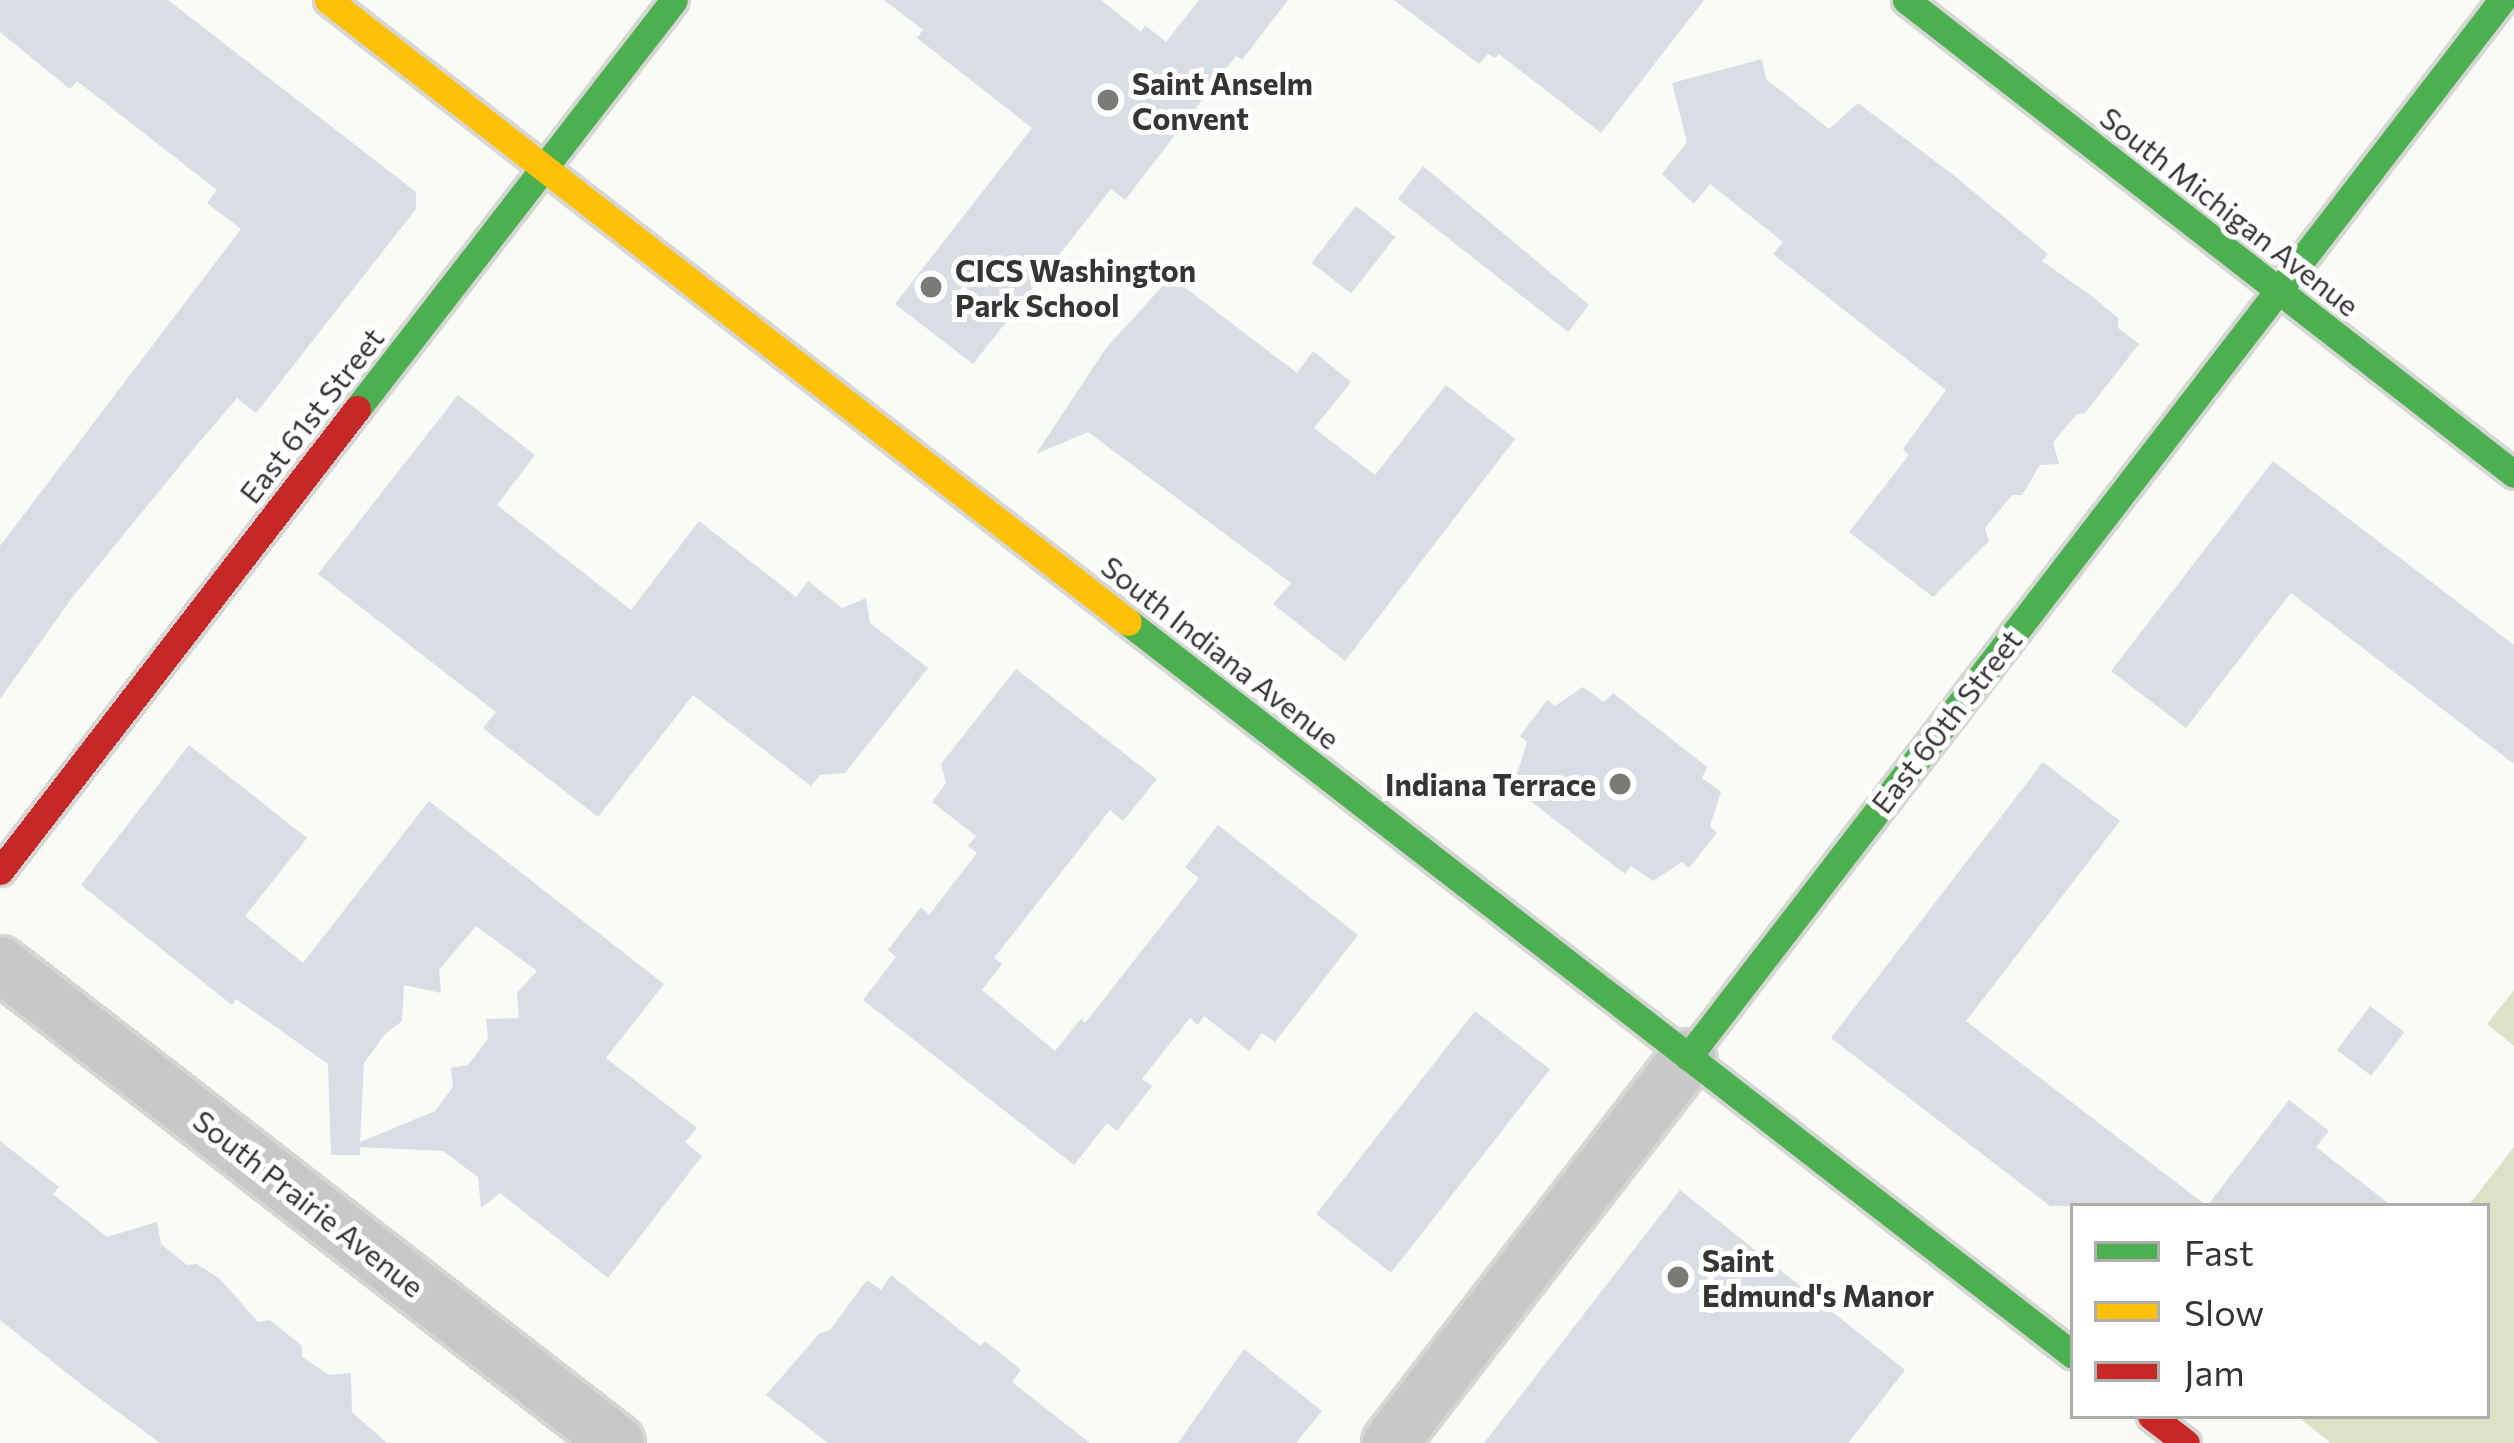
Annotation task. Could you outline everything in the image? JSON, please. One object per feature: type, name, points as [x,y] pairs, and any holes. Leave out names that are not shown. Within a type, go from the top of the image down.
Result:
[{"type":"street","name":"South Indiana Avenue","points":[[328,0],[2070,1353]]},
{"type":"street","name":"East 61st Street","points":[[0,871],[674,0]]},
{"type":"street","name":"South Michigan Avenue","points":[[1906,0],[2514,474]]},
{"type":"street","name":"East 60th Street","points":[[1390,1443],[2502,0]]},
{"type":"street","name":"South Prairie Avenue","points":[[0,964],[617,1443]]},
{"type":"street","points":[[2155,1419],[2186,1443]]},
{"type":"green space","points":[[2514,990],[2514,1046],[2487,1024]]},
{"type":"green space","points":[[2514,1147],[2514,1443],[2331,1443],[2303,1419],[2490,1419],[2490,1203],[2470,1203]]},
{"type":"building","points":[[0,0],[168,0],[416,192],[416,209],[256,413],[237,398],[196,446],[71,599],[0,699],[0,546],[241,229],[207,203],[217,190],[77,81],[70,89],[0,32]]},
{"type":"building","points":[[884,0],[1101,0],[1141,32],[1145,25],[1166,42],[1199,0],[1288,0],[1242,60],[1236,56],[1125,200],[1111,189],[973,364],[895,304],[1032,128],[917,38],[923,30]]},
{"type":"building","points":[[1394,0],[1704,0],[1601,133],[1499,54],[1495,58],[1488,54],[1479,64]]},
{"type":"building","points":[[1762,59],[1766,79],[1829,129],[1858,103],[1956,177],[2048,254],[2042,261],[2118,318],[2118,328],[2139,344],[2085,413],[2077,414],[2053,442],[2059,464],[2040,465],[2022,495],[2012,495],[1985,528],[1989,541],[1933,597],[1849,532],[1909,455],[1903,449],[1946,390],[1773,254],[1783,242],[1710,184],[1694,204],[1662,174],[1687,142],[1672,83]]},
{"type":"building","points":[[1423,166],[1589,305],[1568,332],[1398,199]]},
{"type":"building","points":[[1356,206],[1395,237],[1351,294],[1312,263]]},
{"type":"building","points":[[1171,277],[1297,373],[1313,351],[1351,382],[1314,428],[1375,475],[1446,385],[1515,439],[1345,661],[1273,604],[1291,583],[1088,432],[1036,454],[1106,348]]},
{"type":"building","points":[[458,395],[535,455],[497,505],[631,610],[699,521],[796,597],[808,581],[842,608],[866,598],[870,623],[928,668],[845,773],[820,775],[811,786],[693,695],[598,817],[483,728],[496,712],[318,574]]},
{"type":"building","points":[[2273,461],[2514,645],[2514,764],[2291,593],[2186,728],[2111,671]]},
{"type":"building","points":[[1016,669],[1157,779],[1123,821],[1110,810],[994,958],[1002,964],[982,990],[1055,1051],[1081,1019],[1085,1023],[1199,878],[1185,867],[1218,825],[1358,935],[1275,1042],[1262,1033],[1249,1051],[1204,1016],[1198,1025],[1190,1018],[1142,1079],[1152,1086],[1117,1131],[1107,1123],[1074,1165],[863,1000],[896,957],[888,950],[921,907],[929,915],[977,853],[968,846],[976,836],[932,802],[946,783],[941,764]]},
{"type":"building","name":"Indiana Terrace","points":[[1583,687],[1604,702],[1613,693],[1707,767],[1702,778],[1721,792],[1710,826],[1717,833],[1689,868],[1682,862],[1653,881],[1631,866],[1625,874],[1529,800],[1537,790],[1517,774],[1527,742],[1520,736],[1547,700],[1555,706]]},
{"type":"building","points":[[189,745],[307,838],[245,916],[303,963],[429,801],[664,984],[606,1058],[697,1128],[685,1142],[702,1156],[608,1278],[500,1193],[481,1208],[478,1177],[443,1151],[360,1147],[360,1155],[331,1155],[328,1064],[236,999],[232,1005],[81,885]],"holes":[[[476,926],[537,971],[517,993],[519,1018],[486,1019],[488,1039],[468,1065],[451,1068],[453,1087],[435,1111],[360,1142],[364,1063],[385,1034],[402,1021],[404,985],[441,993],[439,970]]]},
{"type":"building","points":[[2043,762],[2120,821],[1966,1021],[2203,1203],[2050,1206],[1831,1038]]},
{"type":"building","points":[[2370,1006],[2404,1032],[2371,1076],[2337,1050]]},
{"type":"building","points":[[1475,1011],[1550,1069],[1391,1273],[1316,1214]]},
{"type":"building","points":[[2289,1100],[2329,1131],[2316,1147],[2388,1203],[2209,1203]]},
{"type":"building","points":[[0,1141],[59,1187],[53,1194],[107,1237],[157,1222],[161,1244],[187,1265],[197,1264],[220,1279],[258,1322],[270,1320],[302,1346],[302,1357],[329,1375],[351,1373],[352,1412],[387,1443],[160,1443],[87,1389],[0,1320]]},
{"type":"building","points":[[1680,1190],[1905,1370],[1848,1443],[1484,1443]]},
{"type":"building","points":[[891,1275],[980,1346],[985,1341],[1021,1370],[1012,1382],[1090,1443],[828,1443],[766,1395],[819,1334],[830,1330],[867,1280],[881,1290]]},
{"type":"building","points":[[1244,1349],[1322,1411],[1296,1443],[1178,1443]]},
{"type":"traffic: fast","points":[[357,409],[674,0]]},
{"type":"traffic: fast","points":[[1906,0],[2514,474]]},
{"type":"traffic: fast","points":[[1688,1057],[2502,0]]},
{"type":"traffic: fast","points":[[1128,622],[2070,1353]]},
{"type":"traffic: slow","points":[[328,0],[1128,622]]},
{"type":"traffic: jam","points":[[0,871],[357,409]]},
{"type":"traffic: jam","points":[[2155,1419],[2186,1443]]},
{"type":"place","name":"Saint Anselm Convent","points":[[1108,100]]},
{"type":"place","name":"CICS Washington Park School","points":[[931,287]]},
{"type":"place","name":"Indiana Terrace","points":[[1620,784]]},
{"type":"place","name":"Saint Edmund's Manor","points":[[1678,1277]]}]
